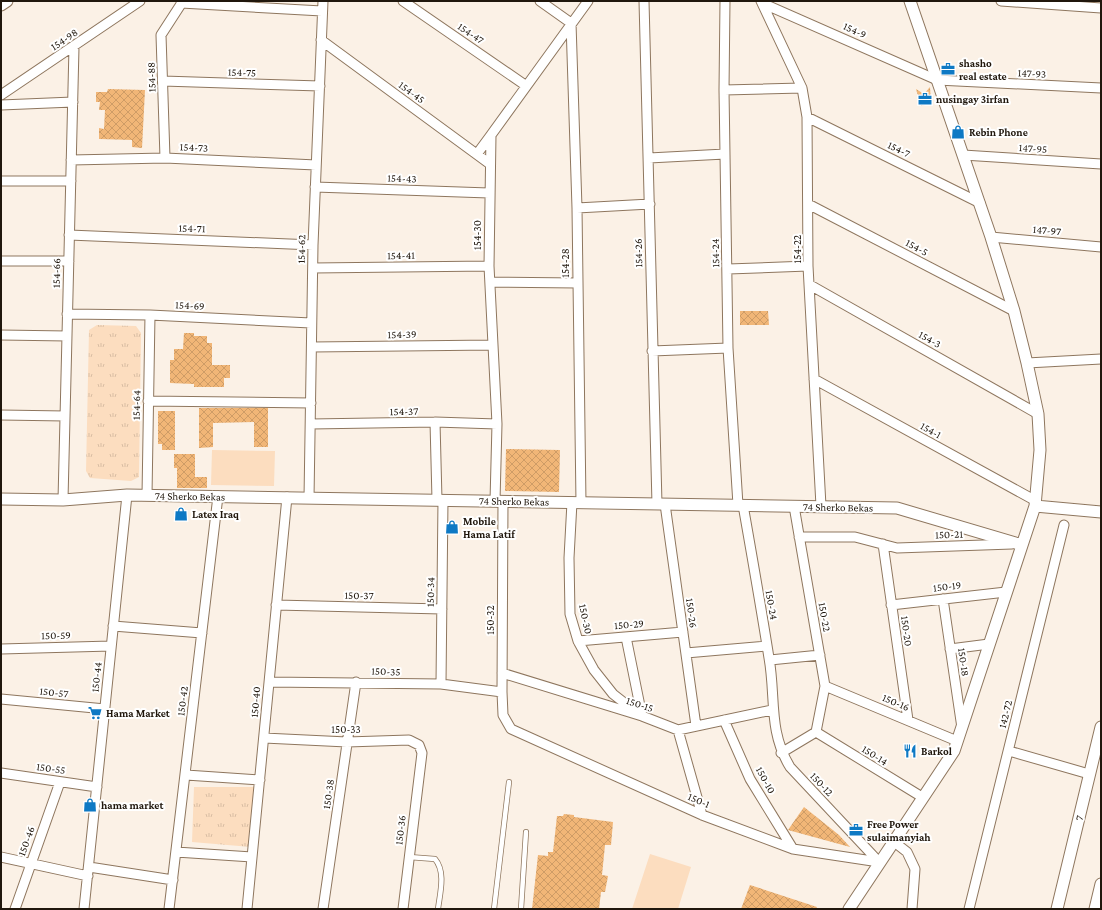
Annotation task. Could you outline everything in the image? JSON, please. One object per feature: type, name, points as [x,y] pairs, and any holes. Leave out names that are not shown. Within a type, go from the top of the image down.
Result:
[{"type":"street","points":[[1,5],[7,1]]},
{"type":"street","name":"154-98","points":[[1,95],[140,1]]},
{"type":"street","name":"154-62","points":[[309,498],[313,245],[323,1]]},
{"type":"street","name":"154-47","points":[[403,1],[526,85]]},
{"type":"street","points":[[540,1],[571,23]]},
{"type":"street","points":[[477,154],[588,1]]},
{"type":"street","name":"154-26","points":[[644,1],[649,158],[652,351],[661,504]]},
{"type":"street","name":"154-24","points":[[725,1],[724,90],[728,269],[728,348],[740,505]]},
{"type":"street","points":[[849,909],[954,751],[990,644],[1006,592],[1018,544],[1036,504],[1040,450],[1038,414],[1014,311],[980,203],[910,1]]},
{"type":"street","points":[[1002,1],[1101,8]]},
{"type":"street","points":[[182,2],[322,11]]},
{"type":"street","name":"154-88","points":[[165,158],[161,35],[182,2]]},
{"type":"street","name":"154-9","points":[[764,2],[937,80]]},
{"type":"street","name":"154-22","points":[[764,2],[802,88],[807,117],[808,266],[820,506]]},
{"type":"street","name":"154-28","points":[[571,23],[577,208],[576,502]]},
{"type":"street","name":"154-45","points":[[321,40],[490,164]]},
{"type":"street","name":"154-66","points":[[63,500],[74,47]]},
{"type":"street","name":"147-93","points":[[937,80],[1101,88]]},
{"type":"street","name":"154-75","points":[[163,81],[320,86]]},
{"type":"street","points":[[724,90],[802,88]]},
{"type":"street","points":[[1,105],[73,102]]},
{"type":"street","name":"154-7","points":[[807,117],[980,203]]},
{"type":"street","name":"154-30","points":[[490,135],[489,266],[497,424],[499,501]]},
{"type":"street","points":[[649,158],[725,154]]},
{"type":"street","name":"147-95","points":[[963,155],[1101,164]]},
{"type":"street","name":"154-73","points":[[71,160],[165,158],[316,165]]},
{"type":"street","points":[[1,181],[71,181]]},
{"type":"street","name":"154-43","points":[[315,187],[489,192]]},
{"type":"street","points":[[577,208],[650,204]]},
{"type":"street","name":"154-5","points":[[808,204],[1014,311]]},
{"type":"street","name":"154-71","points":[[69,235],[313,245]]},
{"type":"street","name":"147-97","points":[[991,236],[1101,247]]},
{"type":"street","points":[[1,261],[69,262]]},
{"type":"street","name":"154-41","points":[[313,268],[489,266]]},
{"type":"street","points":[[728,269],[808,266]]},
{"type":"street","points":[[490,282],[577,283]]},
{"type":"street","name":"154-3","points":[[810,286],[1038,414]]},
{"type":"street","name":"154-69","points":[[67,314],[150,315],[311,323]]},
{"type":"street","name":"154-64","points":[[147,495],[150,315]]},
{"type":"street","points":[[1,335],[67,336]]},
{"type":"street","name":"154-39","points":[[312,347],[493,345]]},
{"type":"street","points":[[652,351],[728,348]]},
{"type":"street","points":[[1027,363],[1101,359]]},
{"type":"street","name":"154-1","points":[[814,380],[1036,504]]},
{"type":"street","points":[[148,401],[311,403]]},
{"type":"street","points":[[1,415],[65,416]]},
{"type":"street","name":"154-37","points":[[311,424],[435,422],[497,424]]},
{"type":"street","name":"150-34","points":[[435,422],[440,500],[442,609],[441,684]]},
{"type":"street","name":"150-44","points":[[84,909],[127,495]]},
{"type":"street","name":"74 Sherko Bekas","points":[[1,499],[63,500],[147,495],[897,508],[1018,544]]},
{"type":"street","name":"150-42","points":[[169,909],[218,496]]},
{"type":"street","name":"150-40","points":[[247,909],[287,498]]},
{"type":"street","name":"150-32","points":[[499,501],[502,692],[504,721],[511,729],[518,732]]},
{"type":"street","name":"150-30","points":[[576,502],[569,558],[570,614],[578,641],[594,670],[613,694],[642,716]]},
{"type":"street","name":"150-26","points":[[661,504],[683,632],[696,726]]},
{"type":"street","points":[[1036,504],[1101,512]]},
{"type":"street","name":"150-24","points":[[740,505],[770,660],[772,710]]},
{"type":"street","name":"150-22","points":[[794,506],[825,686],[816,732]]},
{"type":"street","name":"142-72","points":[[969,909],[1064,525]]},
{"type":"street","name":"150-21","points":[[799,536],[855,537],[897,548],[1018,544]]},
{"type":"street","name":"150-20","points":[[883,544],[908,720]]},
{"type":"street","name":"150-19","points":[[891,605],[1006,592]]},
{"type":"street","name":"150-18","points":[[943,599],[962,728]]},
{"type":"street","name":"150-37","points":[[276,605],[442,609]]},
{"type":"street","points":[[113,626],[202,633]]},
{"type":"street","name":"150-29","points":[[578,641],[683,632]]},
{"type":"street","points":[[626,636],[642,716]]},
{"type":"street","points":[[950,649],[990,644]]},
{"type":"street","name":"150-59","points":[[1,649],[111,646]]},
{"type":"street","points":[[686,653],[767,646]]},
{"type":"street","points":[[770,660],[820,655]]},
{"type":"street","name":"150-15","points":[[502,674],[642,716],[678,730]]},
{"type":"street","name":"150-35","points":[[269,682],[441,684],[502,692]]},
{"type":"street","name":"150-38","points":[[323,909],[356,682]]},
{"type":"street","name":"150-16","points":[[825,686],[957,741]]},
{"type":"street","name":"150-57","points":[[1,699],[105,709]]},
{"type":"street","points":[[702,815],[678,730],[772,710]]},
{"type":"street","name":"150-12","points":[[772,710],[781,753],[790,767],[879,862]]},
{"type":"street","name":"150-10","points":[[724,720],[750,779],[793,849]]},
{"type":"street","name":"7","points":[[1057,909],[1101,727]]},
{"type":"street","name":"150-1","points":[[518,732],[702,815],[793,849],[879,862]]},
{"type":"street","points":[[781,753],[816,732]]},
{"type":"street","name":"150-14","points":[[816,732],[922,797]]},
{"type":"street","name":"150-33","points":[[264,738],[347,742],[409,740],[419,745],[422,753]]},
{"type":"street","points":[[1009,751],[1089,774]]},
{"type":"street","name":"150-36","points":[[403,909],[422,753]]},
{"type":"street","name":"150-55","points":[[1,773],[97,787]]},
{"type":"street","points":[[186,775],[260,780]]},
{"type":"street","name":"150-46","points":[[15,909],[60,782]]},
{"type":"street","points":[[893,841],[907,852],[915,868],[912,909]]},
{"type":"street","points":[[176,852],[252,857]]},
{"type":"street","points":[[1,857],[30,864],[173,880]]},
{"type":"street","points":[[1095,909],[1101,884]]},
{"type":"lane","points":[[494,909],[509,782]]},
{"type":"lane","points":[[521,909],[526,832]]},
{"type":"lane","points":[[409,857],[436,859],[439,864],[442,871],[438,909]]},
{"type":"green space","points":[[97,325],[136,326],[141,333],[139,477],[131,481],[90,478],[86,471],[89,330]]},
{"type":"green space","points":[[212,450],[275,451],[274,486],[211,485]]},
{"type":"green space","points":[[194,787],[257,787],[251,847],[192,842]]},
{"type":"green space","points":[[650,854],[691,867],[678,909],[632,909]]},
{"type":"building","name":"nusingay 3irfan","points":[[930,87],[931,104],[921,106],[916,89],[924,94]]},
{"type":"building","points":[[108,89],[145,90],[142,148],[132,147],[132,140],[99,139],[99,128],[104,129],[105,110],[99,110],[100,102],[96,102],[96,92],[107,92]]},
{"type":"building","points":[[740,311],[768,311],[769,325],[740,325]]},
{"type":"building","points":[[184,333],[194,333],[194,336],[207,336],[207,343],[212,343],[212,365],[230,365],[230,378],[224,378],[224,387],[194,387],[194,384],[170,383],[170,360],[174,360],[174,349],[183,349]]},
{"type":"building","points":[[199,408],[268,408],[268,447],[254,447],[254,422],[213,423],[213,447],[199,448]]},
{"type":"building","points":[[158,411],[175,411],[175,450],[162,450],[162,444],[158,444]]},
{"type":"building","points":[[506,449],[560,450],[559,492],[505,491]]},
{"type":"building","points":[[174,454],[195,454],[195,477],[207,477],[207,488],[177,488],[177,468],[174,468]]},
{"type":"building","points":[[804,807],[839,835],[850,847],[788,830]]},
{"type":"building","points":[[564,814],[574,815],[574,817],[613,822],[611,845],[605,845],[602,875],[608,876],[605,892],[601,892],[599,909],[532,909],[538,855],[548,856],[548,852],[553,852],[557,816],[563,816]]},
{"type":"building","points":[[750,885],[817,907],[816,909],[741,909]]},
{"type":"place","name":"shasho real estate","points":[[948,69]]},
{"type":"place","name":"nusingay 3irfan","points":[[925,99]]},
{"type":"place","name":"Rebin Phone","points":[[958,132]]},
{"type":"place","name":"Latex Iraq","points":[[181,514]]},
{"type":"place","name":"Mobile Hama Latif","points":[[452,527]]},
{"type":"place","name":"Hama Market","points":[[95,713]]},
{"type":"place","name":"Barkol","points":[[910,751]]},
{"type":"place","name":"hama market","points":[[90,805]]},
{"type":"place","name":"Free Power sulaimanyiah","points":[[856,830]]}]
